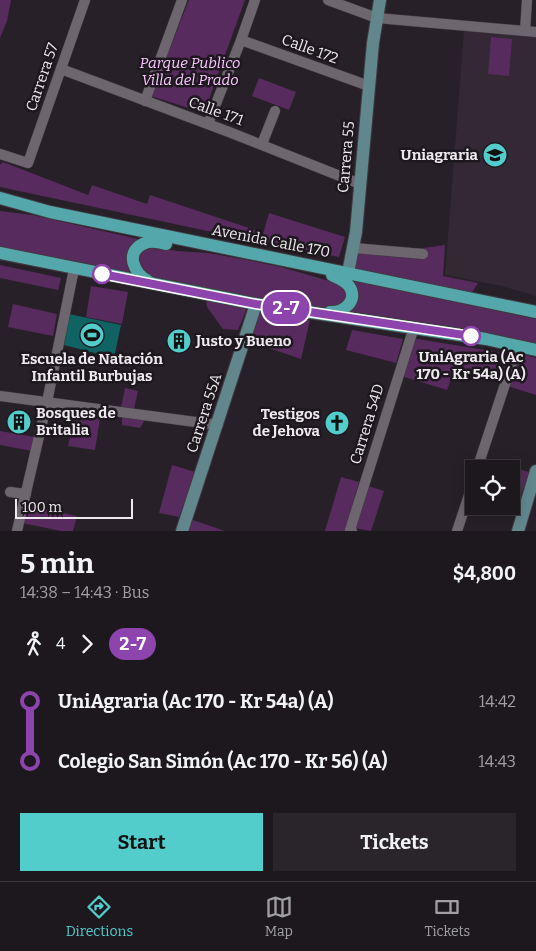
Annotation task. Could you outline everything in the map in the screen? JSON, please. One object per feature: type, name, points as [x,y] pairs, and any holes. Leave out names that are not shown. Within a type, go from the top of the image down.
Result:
[{"type":"main road","name":"Avenida Calle 170","points":[[0,198],[50,212],[536,312]]},
{"type":"main road","points":[[154,284],[138,274],[132,263],[133,255],[142,244],[157,242],[179,246],[211,246]]},
{"type":"main road","points":[[0,253],[256,304],[414,327],[518,345],[536,350]]},
{"type":"main road","points":[[290,309],[337,312],[348,306],[352,296],[349,286],[345,281],[318,267]]},
{"type":"street","name":"Carrera 57","points":[[0,154],[28,163],[85,0]]},
{"type":"street","points":[[145,101],[182,0]]},
{"type":"street","points":[[208,124],[255,0]]},
{"type":"street","points":[[328,0],[374,17],[536,32]]},
{"type":"street","name":"Carrera 55","points":[[348,273],[354,248],[373,43],[374,17],[372,0]]},
{"type":"street","name":"Carrera 55","points":[[374,17],[380,0]]},
{"type":"street","points":[[525,31],[528,0]]},
{"type":"street","name":"Calle 172","points":[[241,40],[369,86]]},
{"type":"street","name":"Calle 171","points":[[61,70],[262,144],[360,184]]},
{"type":"street","points":[[262,144],[275,111]]},
{"type":"street","points":[[0,204],[50,212]]},
{"type":"street","points":[[354,248],[423,254]]},
{"type":"street","points":[[17,531],[47,402],[74,269]]},
{"type":"street","name":"Carrera 55A","points":[[182,531],[256,304]]},
{"type":"street","name":"Carrera 54D","points":[[351,531],[414,327]]},
{"type":"street","points":[[480,460],[518,345]]},
{"type":"street","points":[[0,396],[218,425]]},
{"type":"street","points":[[518,531],[536,471]]},
{"type":"street","points":[[10,492],[26,494]]},
{"type":"street","points":[[457,531],[465,507]]},
{"type":"shaded area","name":"Uniagraria","points":[[464,30],[536,36],[536,296],[502,286],[445,275]]},
{"type":"green space","points":[[0,0],[11,0],[7,21],[0,38]]},
{"type":"green space","name":"Parque Publico Villa del Prado","points":[[189,0],[245,0],[204,113],[151,96]]},
{"type":"green space","points":[[491,37],[512,39],[509,76],[488,74]]},
{"type":"green space","points":[[259,78],[296,92],[289,110],[252,96]]},
{"type":"green space","points":[[3,162],[88,195],[92,185],[147,204],[150,195],[261,232],[259,242],[0,187],[0,165]]},
{"type":"green space","points":[[0,211],[33,215],[138,239],[128,258],[129,272],[132,275],[0,250]]},
{"type":"green space","points":[[269,213],[345,237],[339,257],[261,241]]},
{"type":"green space","points":[[445,245],[443,276],[478,283],[471,294],[351,271],[356,251],[408,258],[416,249]]},
{"type":"green space","points":[[150,246],[177,251],[208,253],[281,267],[340,284],[346,294],[345,302],[332,309],[288,305],[153,278],[138,269],[139,254]]},
{"type":"green space","points":[[0,265],[61,278],[58,290],[0,278]]},
{"type":"green space","points":[[354,281],[536,319],[536,346],[348,316]]},
{"type":"green space","points":[[91,286],[128,292],[122,324],[86,317]]},
{"type":"green space","points":[[206,300],[247,308],[238,330],[223,329],[207,307]]},
{"type":"green space","points":[[13,304],[57,314],[53,336],[8,327]]},
{"type":"green space","points":[[257,312],[310,320],[301,359],[248,341]]},
{"type":"green space","points":[[352,330],[403,339],[396,363],[346,350]]},
{"type":"green space","points":[[412,338],[509,354],[500,381],[454,370],[447,390],[401,376]]},
{"type":"green space","points":[[518,353],[536,358],[536,395],[507,386]]},
{"type":"green space","points":[[125,388],[138,391],[134,409],[121,407]]},
{"type":"green space","points":[[76,409],[101,413],[95,450],[68,446]]},
{"type":"green space","points":[[122,416],[145,420],[140,428],[122,425]]},
{"type":"green space","points":[[0,431],[34,437],[32,451],[0,445]]},
{"type":"green space","points":[[172,465],[195,472],[179,517],[159,513]]},
{"type":"green space","points":[[520,470],[529,472],[520,495]]},
{"type":"green space","points":[[341,477],[359,482],[345,531],[325,531]]},
{"type":"green space","points":[[368,486],[384,491],[371,531],[355,528]]},
{"type":"green space","points":[[26,505],[77,516],[73,531],[61,531],[22,523]]},
{"type":"green space","points":[[190,519],[225,531],[186,531]]},
{"type":"water","name":"Escuela de Natación Infantil Burbujas","points":[[69,314],[121,325],[114,358],[64,345]]},
{"type":"bus line","name":"2-7","points":[[102,274],[256,304],[471,336]]},
{"type":"place","name":"Uniagraria","points":[[495,155]]},
{"type":"place","name":"Escuela de Natación Infantil Burbujas","points":[[92,335]]},
{"type":"place","name":"UniAgraria (Ac 170 - Kr 54a) (A)","points":[[471,336]]},
{"type":"place","name":"Justo y Bueno","points":[[179,341]]},
{"type":"place","name":"Bosques de Britalia","points":[[19,422]]},
{"type":"place","name":"Testigos de Jehova","points":[[337,423]]}]
